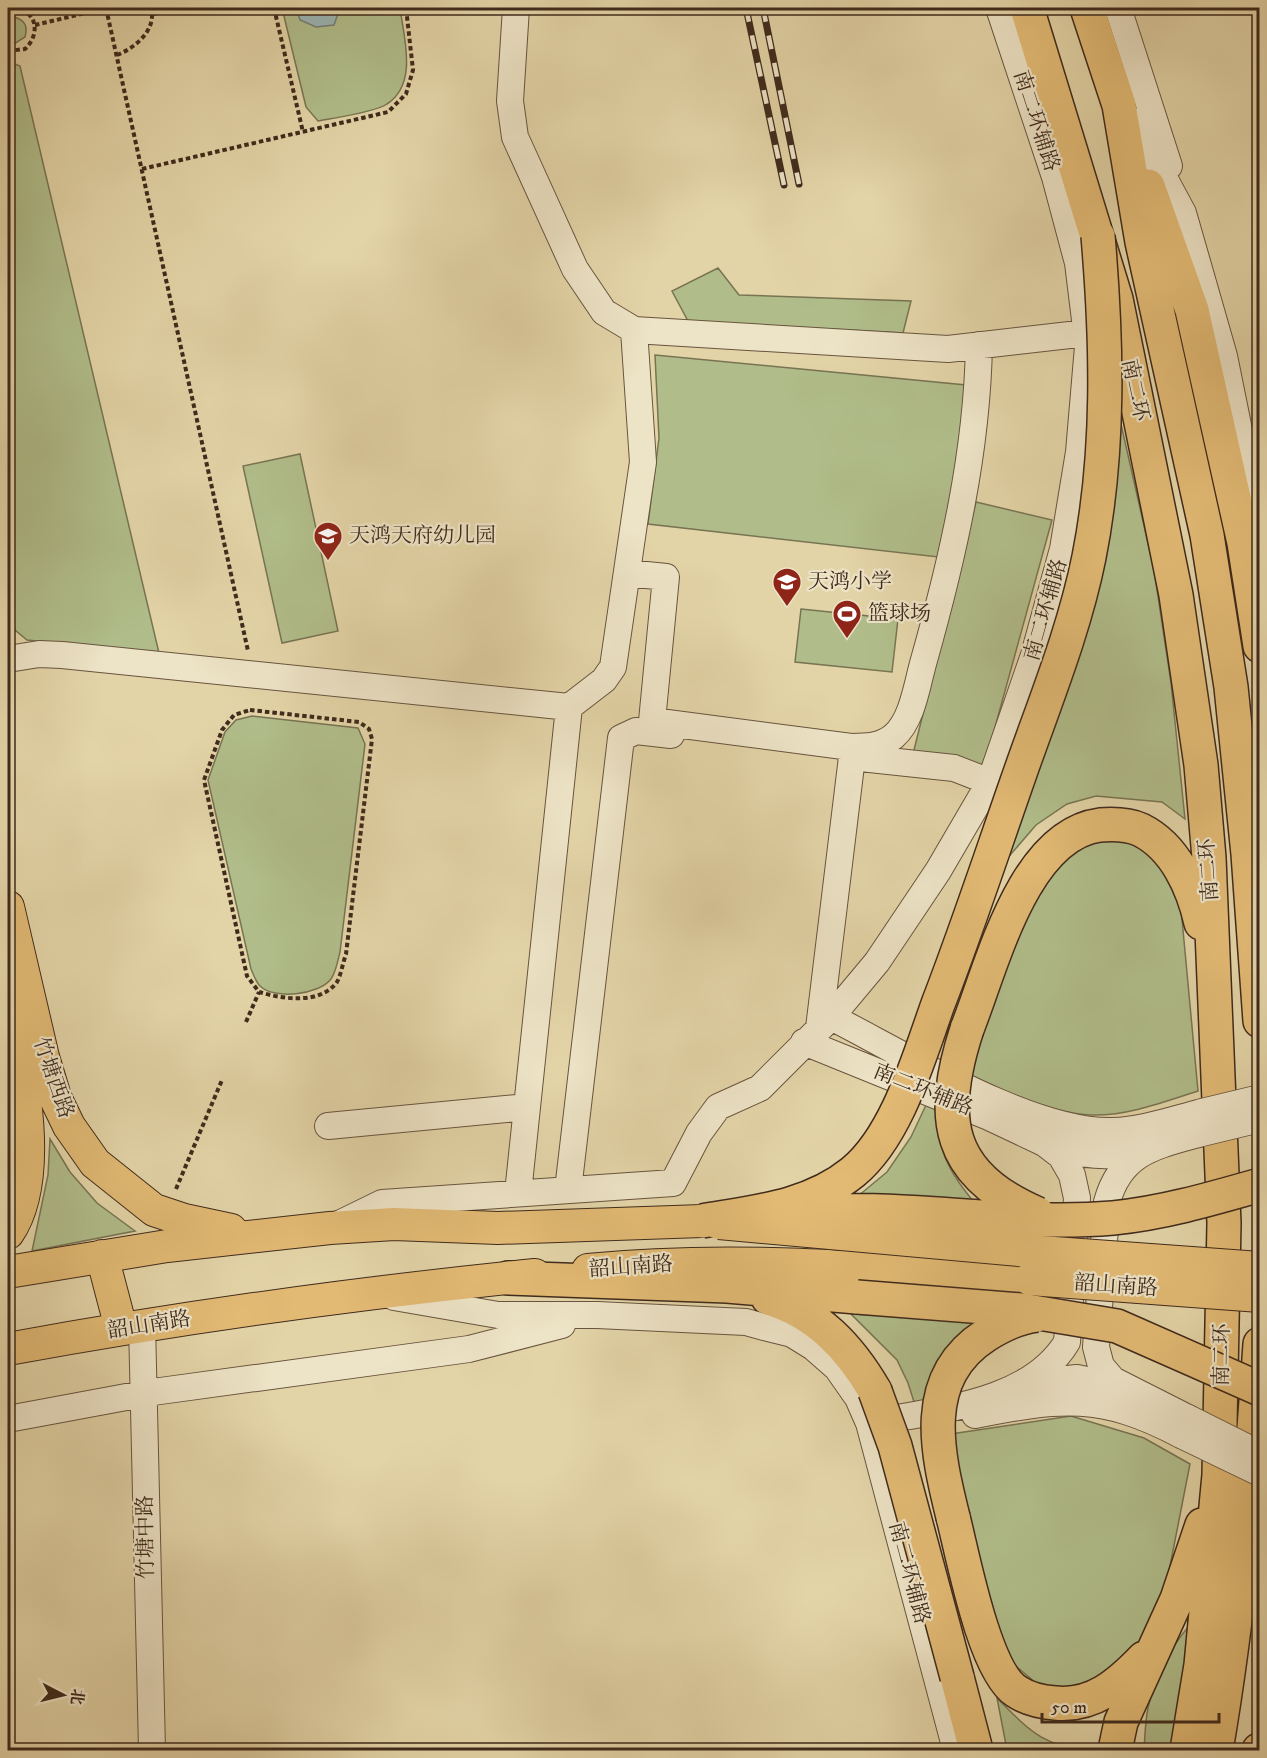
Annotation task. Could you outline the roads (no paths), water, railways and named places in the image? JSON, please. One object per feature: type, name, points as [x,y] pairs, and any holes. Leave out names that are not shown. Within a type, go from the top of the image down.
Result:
[{"type":"highway","name":"南二环","points":[[1027,8],[1116,299],[1176,595],[1200,765],[1209,858],[1224,1223],[1222,1402],[1211,1572],[1201,1665],[1187,1750]]},
{"type":"highway","name":"南二环","points":[[1087,8],[1119,105],[1142,242],[1207,535],[1231,687],[1248,854],[1260,1021]]},
{"type":"highway","points":[[1119,105],[1192,310],[1244,543],[1260,646]]},
{"type":"highway","points":[[702,1221],[794,1204],[823,1193],[854,1171],[876,1149],[917,1062],[974,910],[1061,656],[1089,558],[1101,476],[1104,417],[1103,308],[1098,236]]},
{"type":"highway","points":[[1048,1218],[998,1193],[974,1171],[958,1145],[951,1096],[956,1062],[967,1029],[1018,897],[1038,863],[1060,841],[1083,827],[1107,824],[1132,826],[1152,836],[1169,853],[1187,882],[1198,910],[1215,986]]},
{"type":"highway","points":[[702,1221],[823,1210],[1112,1218],[1151,1213],[1260,1185]]},
{"type":"highway","points":[[508,1278],[727,1286],[977,1305],[1062,1328],[1118,1326],[1256,1389]]},
{"type":"highway","points":[[727,1286],[773,1300],[807,1315],[838,1339],[859,1364],[875,1391],[895,1446],[976,1750]]},
{"type":"highway","points":[[1062,1328],[1032,1316],[1006,1322],[959,1358],[946,1383],[937,1414],[937,1439],[953,1517],[989,1648],[1001,1676],[1016,1691],[1043,1702],[1064,1704],[1097,1698],[1120,1683],[1154,1648]]},
{"type":"highway","name":"南二环","points":[[1216,1750],[1228,1682],[1250,1497],[1260,1344]]},
{"type":"highway","points":[[1115,1750],[1121,1722],[1177,1599],[1200,1535],[1213,1478],[1222,1402]]},
{"type":"main road","name":"竹塘西路","points":[[8,907],[43,1058],[55,1097],[69,1126],[95,1163],[128,1192],[154,1210],[265,1235]]},
{"type":"main road","name":"竹塘西路","points":[[8,1007],[26,1109],[28,1150],[22,1195],[8,1233]]},
{"type":"main road","name":"韶山南路","points":[[8,1272],[102,1256],[330,1228],[394,1224],[498,1228],[702,1221],[865,1238],[1260,1268]]},
{"type":"main road","points":[[102,1256],[132,1326]]},
{"type":"main road","name":"韶山南路","points":[[8,1349],[132,1326],[372,1293],[650,1264],[761,1262],[1260,1296]]},
{"type":"street","points":[[516,8],[510,101],[515,137],[574,269],[604,312],[634,330],[948,348],[1087,337]]},
{"type":"street","name":"南二环辅路","points":[[999,8],[1067,220],[1078,263],[1087,337]]},
{"type":"street","points":[[1118,8],[1183,213],[1224,356],[1260,534]]},
{"type":"street","points":[[1119,105],[1154,159],[1183,213]]},
{"type":"street","name":"南二环辅路","points":[[1063,1390],[1062,1328],[1077,1198],[1072,1175],[1061,1156],[1044,1143],[818,1029],[877,962],[938,871],[990,782],[1034,655],[1063,549],[1079,452],[1087,337],[1098,236]]},
{"type":"street","points":[[8,659],[39,654],[62,655],[569,707],[604,680],[613,667],[643,462],[634,330]]},
{"type":"street","points":[[627,573],[666,577],[652,721],[851,747],[875,747],[895,736],[910,711],[949,571],[967,482],[979,345]]},
{"type":"street","points":[[518,1193],[569,707]]},
{"type":"street","points":[[568,1190],[621,738],[636,731],[954,768],[990,782]]},
{"type":"street","points":[[330,1228],[382,1203],[673,1183],[699,1133],[718,1107],[760,1088],[818,1029],[852,757]]},
{"type":"street","points":[[818,1029],[1051,1121],[1082,1142],[1112,1156],[1153,1147]]},
{"type":"street","points":[[1107,1202],[1111,1187],[1120,1171],[1136,1156],[1202,1123],[1260,1098]]},
{"type":"street","points":[[328,1126],[527,1107]]},
{"type":"street","points":[[1044,1143],[1082,1142],[1115,1131],[1260,1119]]},
{"type":"street","points":[[1093,1391],[1107,1202],[1115,1131]]},
{"type":"street","points":[[1077,1198],[1082,1142]]},
{"type":"street","points":[[372,1293],[498,1315],[597,1315]]},
{"type":"street","points":[[8,1419],[143,1394],[470,1349],[597,1315]]},
{"type":"street","name":"南二环辅路","points":[[597,1315],[746,1322],[792,1334],[813,1347],[837,1368],[858,1398],[871,1430],[956,1750]]},
{"type":"street","name":"竹塘中路","points":[[132,1326],[143,1394],[152,1750]]},
{"type":"street","points":[[1016,1386],[1040,1373],[1058,1358],[1062,1328]]},
{"type":"street","points":[[1096,1347],[1101,1366],[1113,1380],[1260,1473]]},
{"type":"street","points":[[871,1430],[1038,1380],[1063,1390],[1133,1392]]},
{"type":"street","points":[[871,1430],[1010,1408],[1063,1390]]},
{"type":"street","points":[[1093,1391],[1117,1407],[1150,1419],[1184,1426],[1260,1454]]},
{"type":"water","points":[[296,8],[340,8],[334,25],[316,27],[300,20]]},
{"type":"railway","points":[[746,8],[784,185]]},
{"type":"railway","points":[[763,8],[799,184]]},
{"type":"place","name":"天鸿天府幼儿园","points":[[328,562]]},
{"type":"place","name":"天鸿小学","points":[[787,608]]},
{"type":"place","name":"篮球场","points":[[847,640]]}]
